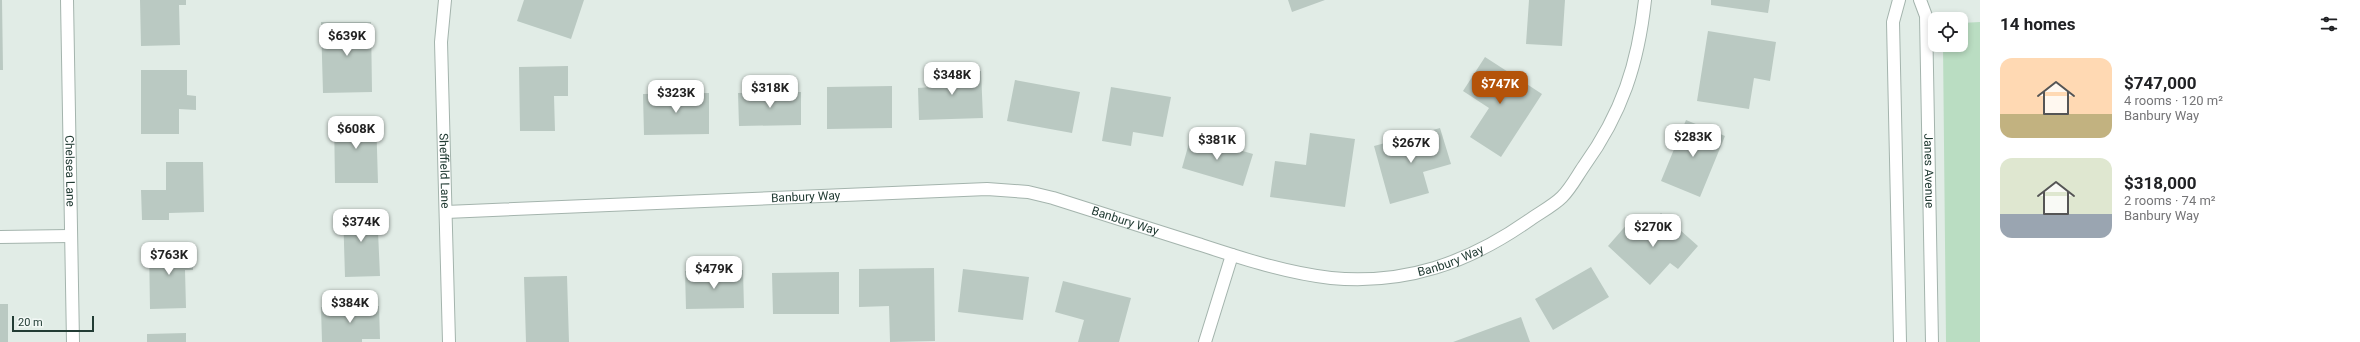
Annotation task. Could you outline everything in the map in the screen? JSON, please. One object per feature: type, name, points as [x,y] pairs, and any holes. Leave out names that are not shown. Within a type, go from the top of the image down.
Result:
[{"type":"street","name":"Chelsea Lane","points":[[67,0],[73,342]]},
{"type":"street","name":"Sheffield Lane","points":[[445,0],[441,42],[449,342]]},
{"type":"street","name":"Banbury Way","points":[[446,212],[987,189],[1028,192],[1053,198],[1232,255],[1297,272],[1331,278],[1366,279],[1402,276],[1441,267],[1469,256],[1504,238],[1562,197],[1603,139],[1620,105],[1633,70],[1641,37],[1645,0]]},
{"type":"street","points":[[1899,0],[1893,30],[1900,342]]},
{"type":"street","name":"Janes Avenue","points":[[1920,0],[1926,24],[1932,342]]},
{"type":"street","points":[[0,237],[70,236]]},
{"type":"street","points":[[1205,342],[1232,255]]},
{"type":"green space","points":[[1980,22],[1980,342],[1946,342],[1943,52],[1968,52],[1968,23]]},
{"type":"building","points":[[0,0],[2,0],[3,70],[0,70]]},
{"type":"building","points":[[140,0],[186,0],[186,5],[179,5],[180,45],[141,46]]},
{"type":"building","points":[[524,0],[584,0],[571,39],[517,21]]},
{"type":"building","points":[[1288,0],[1325,0],[1292,12]]},
{"type":"building","points":[[1529,0],[1565,0],[1562,46],[1526,44]]},
{"type":"building","points":[[1711,0],[1770,0],[1768,13],[1711,5]]},
{"type":"building","points":[[321,22],[371,22],[372,92],[323,93]]},
{"type":"building","points":[[1708,31],[1776,42],[1770,81],[1754,78],[1749,109],[1697,101]]},
{"type":"building","points":[[1485,57],[1542,94],[1501,157],[1470,137],[1489,108],[1463,91]]},
{"type":"building","points":[[568,66],[568,96],[554,96],[555,131],[520,131],[519,67]]},
{"type":"building","points":[[141,70],[187,70],[187,95],[196,96],[196,110],[179,109],[179,134],[141,134]]},
{"type":"building","points":[[981,71],[983,118],[919,120],[918,88],[931,87],[930,72]]},
{"type":"building","points":[[1015,80],[1080,92],[1072,133],[1007,121]]},
{"type":"building","points":[[892,86],[892,128],[827,129],[827,87]]},
{"type":"building","points":[[1111,87],[1171,97],[1163,137],[1133,132],[1131,146],[1102,141]]},
{"type":"building","points":[[801,92],[801,125],[739,126],[738,93]]},
{"type":"building","points":[[709,93],[709,134],[644,135],[643,94]]},
{"type":"building","points":[[376,116],[378,183],[335,183],[334,118]]},
{"type":"building","points":[[1686,120],[1725,136],[1700,197],[1661,181]]},
{"type":"building","points":[[1440,128],[1451,164],[1423,172],[1429,193],[1390,204],[1374,146]]},
{"type":"building","points":[[1310,133],[1355,139],[1345,207],[1270,197],[1275,161],[1306,165]]},
{"type":"building","points":[[1191,136],[1253,154],[1243,186],[1182,168]]},
{"type":"building","points":[[166,162],[203,162],[204,212],[169,213],[169,220],[142,220],[141,190],[166,190]]},
{"type":"building","points":[[377,209],[380,276],[345,277],[343,210]]},
{"type":"building","points":[[1661,213],[1698,246],[1678,269],[1670,263],[1650,285],[1608,246],[1629,222],[1642,233]]},
{"type":"building","points":[[192,245],[193,270],[185,270],[186,308],[150,309],[149,246]]},
{"type":"building","points":[[1591,267],[1609,297],[1553,330],[1535,299]]},
{"type":"building","points":[[934,268],[935,341],[890,342],[889,306],[859,307],[859,269]]},
{"type":"building","points":[[963,269],[1029,277],[1023,320],[958,312]]},
{"type":"building","points":[[743,270],[744,308],[686,309],[685,271]]},
{"type":"building","points":[[839,272],[839,314],[773,314],[772,273]]},
{"type":"building","points":[[567,276],[569,342],[526,342],[524,277]]},
{"type":"building","points":[[1063,281],[1131,298],[1119,342],[1078,342],[1084,320],[1055,312]]},
{"type":"building","points":[[0,304],[8,304],[8,342],[0,342]]},
{"type":"building","points":[[379,306],[380,339],[362,339],[362,342],[322,342],[321,307]]},
{"type":"building","points":[[1521,317],[1530,342],[1453,342]]},
{"type":"building","points":[[186,333],[186,342],[147,342],[147,334]]}]
